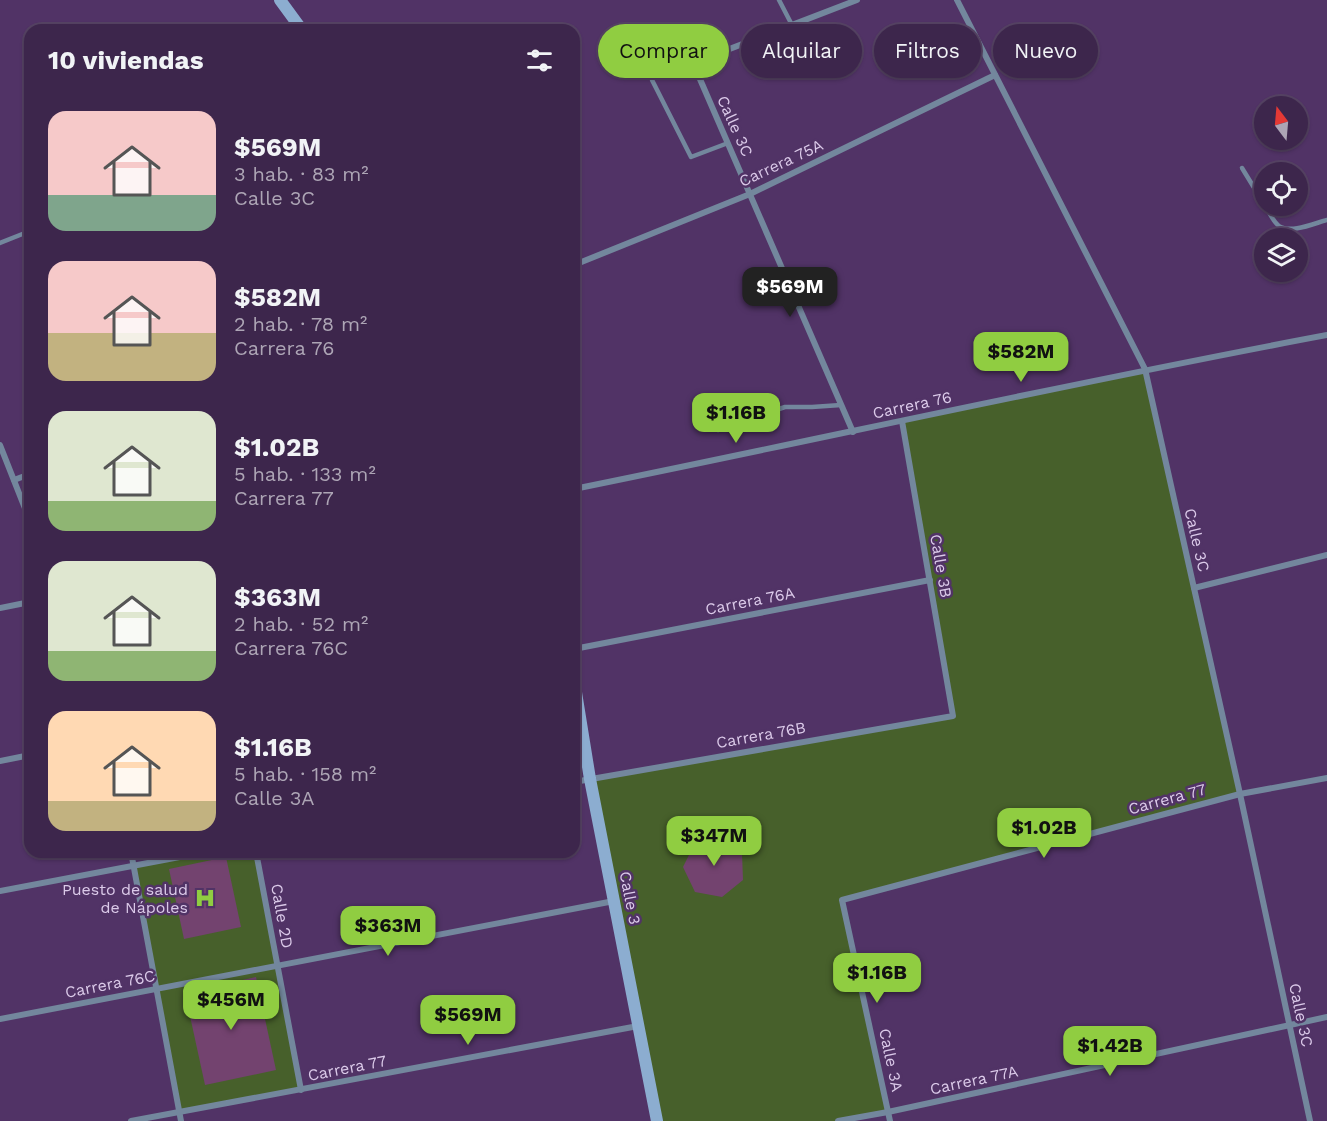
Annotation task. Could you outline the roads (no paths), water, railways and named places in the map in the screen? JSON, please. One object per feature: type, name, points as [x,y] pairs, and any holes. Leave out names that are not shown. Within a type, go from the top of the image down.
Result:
[{"type":"street","points":[[280,0],[298,24]]},
{"type":"street","points":[[795,24],[857,0]]},
{"type":"street","name":"Calle 3C","points":[[957,0],[993,73]]},
{"type":"street","name":"Calle 3C","points":[[741,45],[693,63],[853,432]]},
{"type":"street","name":"Carrera 75A","points":[[580,264],[750,194],[993,75]]},
{"type":"street","name":"Calle 3C","points":[[996,78],[1145,369],[1310,1121]]},
{"type":"street","name":"Carrera 76","points":[[580,488],[1145,369],[1327,335]]},
{"type":"street","name":"Calle 3B","points":[[902,421],[953,716]]},
{"type":"street","points":[[0,445],[24,506]]},
{"type":"street","points":[[14,480],[24,476]]},
{"type":"street","points":[[1194,588],[1327,555]]},
{"type":"street","name":"Carrera 76A","points":[[580,648],[930,579]]},
{"type":"street","points":[[0,608],[24,603]]},
{"type":"street","name":"Carrera 76B","points":[[580,781],[953,716]]},
{"type":"street","name":"Calle 3","points":[[580,717],[657,1121]]},
{"type":"street","points":[[0,761],[24,756]]},
{"type":"street","name":"Carrera 77","points":[[842,900],[1240,794],[1327,778]]},
{"type":"street","points":[[132,858],[182,1121]]},
{"type":"street","points":[[0,891],[175,858]]},
{"type":"street","name":"Calle 2D","points":[[257,858],[301,1090]]},
{"type":"street","name":"Calle 3A","points":[[842,900],[890,1121]]},
{"type":"street","name":"Carrera 76C","points":[[0,1019],[614,901]]},
{"type":"street","name":"Carrera 77A","points":[[838,1121],[1327,1017]]},
{"type":"street","name":"Carrera 77","points":[[131,1121],[639,1026]]},
{"type":"lane","points":[[779,0],[791,24]]},
{"type":"lane","points":[[652,80],[688,155],[694,157],[728,143]]},
{"type":"lane","points":[[1242,168],[1254,187]]},
{"type":"lane","points":[[1272,216],[1278,225],[1286,228],[1296,228],[1327,220]]},
{"type":"lane","points":[[0,243],[24,233]]},
{"type":"lane","points":[[718,430],[785,407],[841,405]]},
{"type":"place","name":"Puesto de salud de Nápoles","points":[[205,898]]}]
